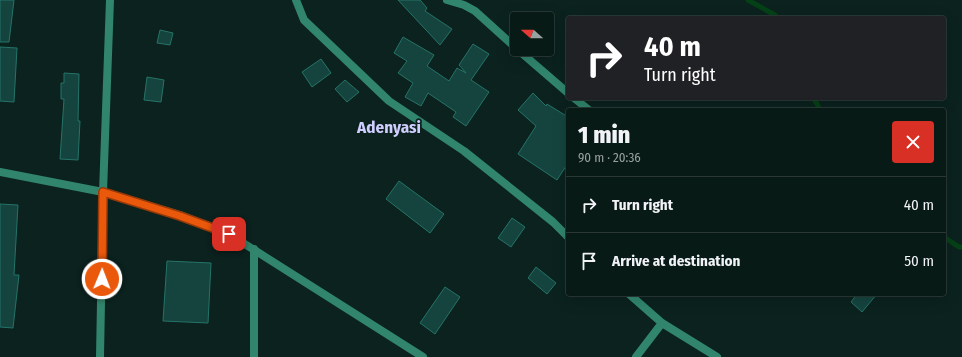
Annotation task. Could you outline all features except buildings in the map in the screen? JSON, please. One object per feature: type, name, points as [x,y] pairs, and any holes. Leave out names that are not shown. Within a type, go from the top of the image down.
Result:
[{"type":"street","points":[[100,357],[103,192],[110,0]]},
{"type":"street","points":[[296,0],[304,20],[389,101],[464,151],[552,222],[566,235]]},
{"type":"street","points":[[447,0],[464,5],[476,11],[510,43]]},
{"type":"street","points":[[525,56],[566,91]]},
{"type":"street","points":[[576,100],[586,108]]},
{"type":"street","points":[[0,172],[103,192],[180,216],[229,234],[424,357]]},
{"type":"street","points":[[254,249],[254,357]]},
{"type":"street","points":[[631,296],[662,323],[717,357]]},
{"type":"street","points":[[636,357],[662,323]]},
{"type":"waterway","points":[[748,0],[776,16]]},
{"type":"waterway","points":[[814,100],[819,108]]},
{"type":"waterway","points":[[946,238],[959,247],[962,247]]},
{"type":"district","name":"Adenyasi","points":[[389,127]]},
{"type":"route","points":[[102,279],[103,192],[180,216],[229,234]]}]
